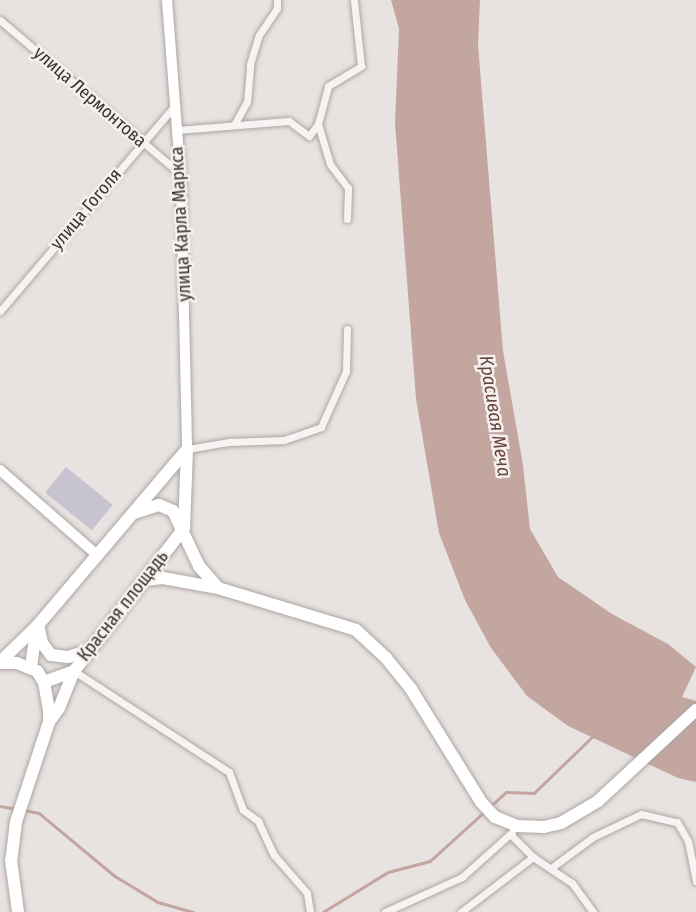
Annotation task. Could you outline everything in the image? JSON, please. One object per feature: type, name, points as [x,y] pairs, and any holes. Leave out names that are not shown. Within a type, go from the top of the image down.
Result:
[{"type":"main road","name":"улица Карла Маркса","points":[[167,0],[180,174],[187,449]]},
{"type":"main road","points":[[0,662],[38,625],[187,449]]},
{"type":"main road","points":[[184,528],[187,449]]},
{"type":"main road","points":[[0,470],[97,555]]},
{"type":"main road","points":[[131,514],[159,505],[173,511],[184,528],[199,566],[218,588]]},
{"type":"main road","name":"Красная площадь","points":[[44,682],[74,671],[184,528]]},
{"type":"main road","points":[[144,580],[163,578],[218,588],[356,630],[386,658],[411,689],[481,802],[513,830],[561,823],[598,801],[696,710]]},
{"type":"main road","points":[[38,625],[41,643],[51,655],[68,657],[90,650]]},
{"type":"main road","points":[[31,667],[32,643],[38,625]]},
{"type":"main road","points":[[0,662],[31,667],[44,682],[49,723]]},
{"type":"main road","points":[[18,912],[11,860],[16,822],[49,723],[59,708],[74,671]]},
{"type":"street","points":[[234,125],[247,102],[250,64],[259,35],[277,8],[277,0]]},
{"type":"street","points":[[177,130],[289,121],[309,136],[318,124],[328,86],[361,66],[354,0]]},
{"type":"street","name":"улица Лермонтова","points":[[0,20],[180,174]]},
{"type":"street","name":"улица Гоголя","points":[[0,311],[173,108]]},
{"type":"street","points":[[318,124],[330,164],[348,188],[347,219]]},
{"type":"street","points":[[187,449],[229,442],[284,440],[321,427],[346,371],[346,329]]},
{"type":"street","points":[[74,671],[229,772],[243,810],[258,821],[274,855],[307,894],[310,912]]},
{"type":"street","points":[[551,868],[593,837],[641,814],[677,822],[688,841],[696,881]]},
{"type":"street","points":[[385,912],[462,877],[513,830],[533,857],[572,883],[593,912]]},
{"type":"street","points":[[461,912],[533,857]]},
{"type":"shaded area","points":[[66,467],[113,505],[92,530],[45,493]]},
{"type":"water","name":"Красивая Меча","points":[[391,0],[480,0],[478,45],[503,351],[523,465],[530,529],[558,577],[612,614],[668,644],[696,667],[682,697],[696,701],[696,782],[678,778],[568,726],[527,696],[491,648],[465,600],[439,533],[416,399],[395,123],[399,29]]},
{"type":"waterway","points":[[492,805],[506,792],[534,793],[593,736]]},
{"type":"waterway","points":[[0,806],[17,809]]},
{"type":"waterway","points":[[24,810],[39,813],[115,876],[158,902],[193,912]]},
{"type":"waterway","points":[[323,912],[388,872],[430,861],[484,812]]}]
